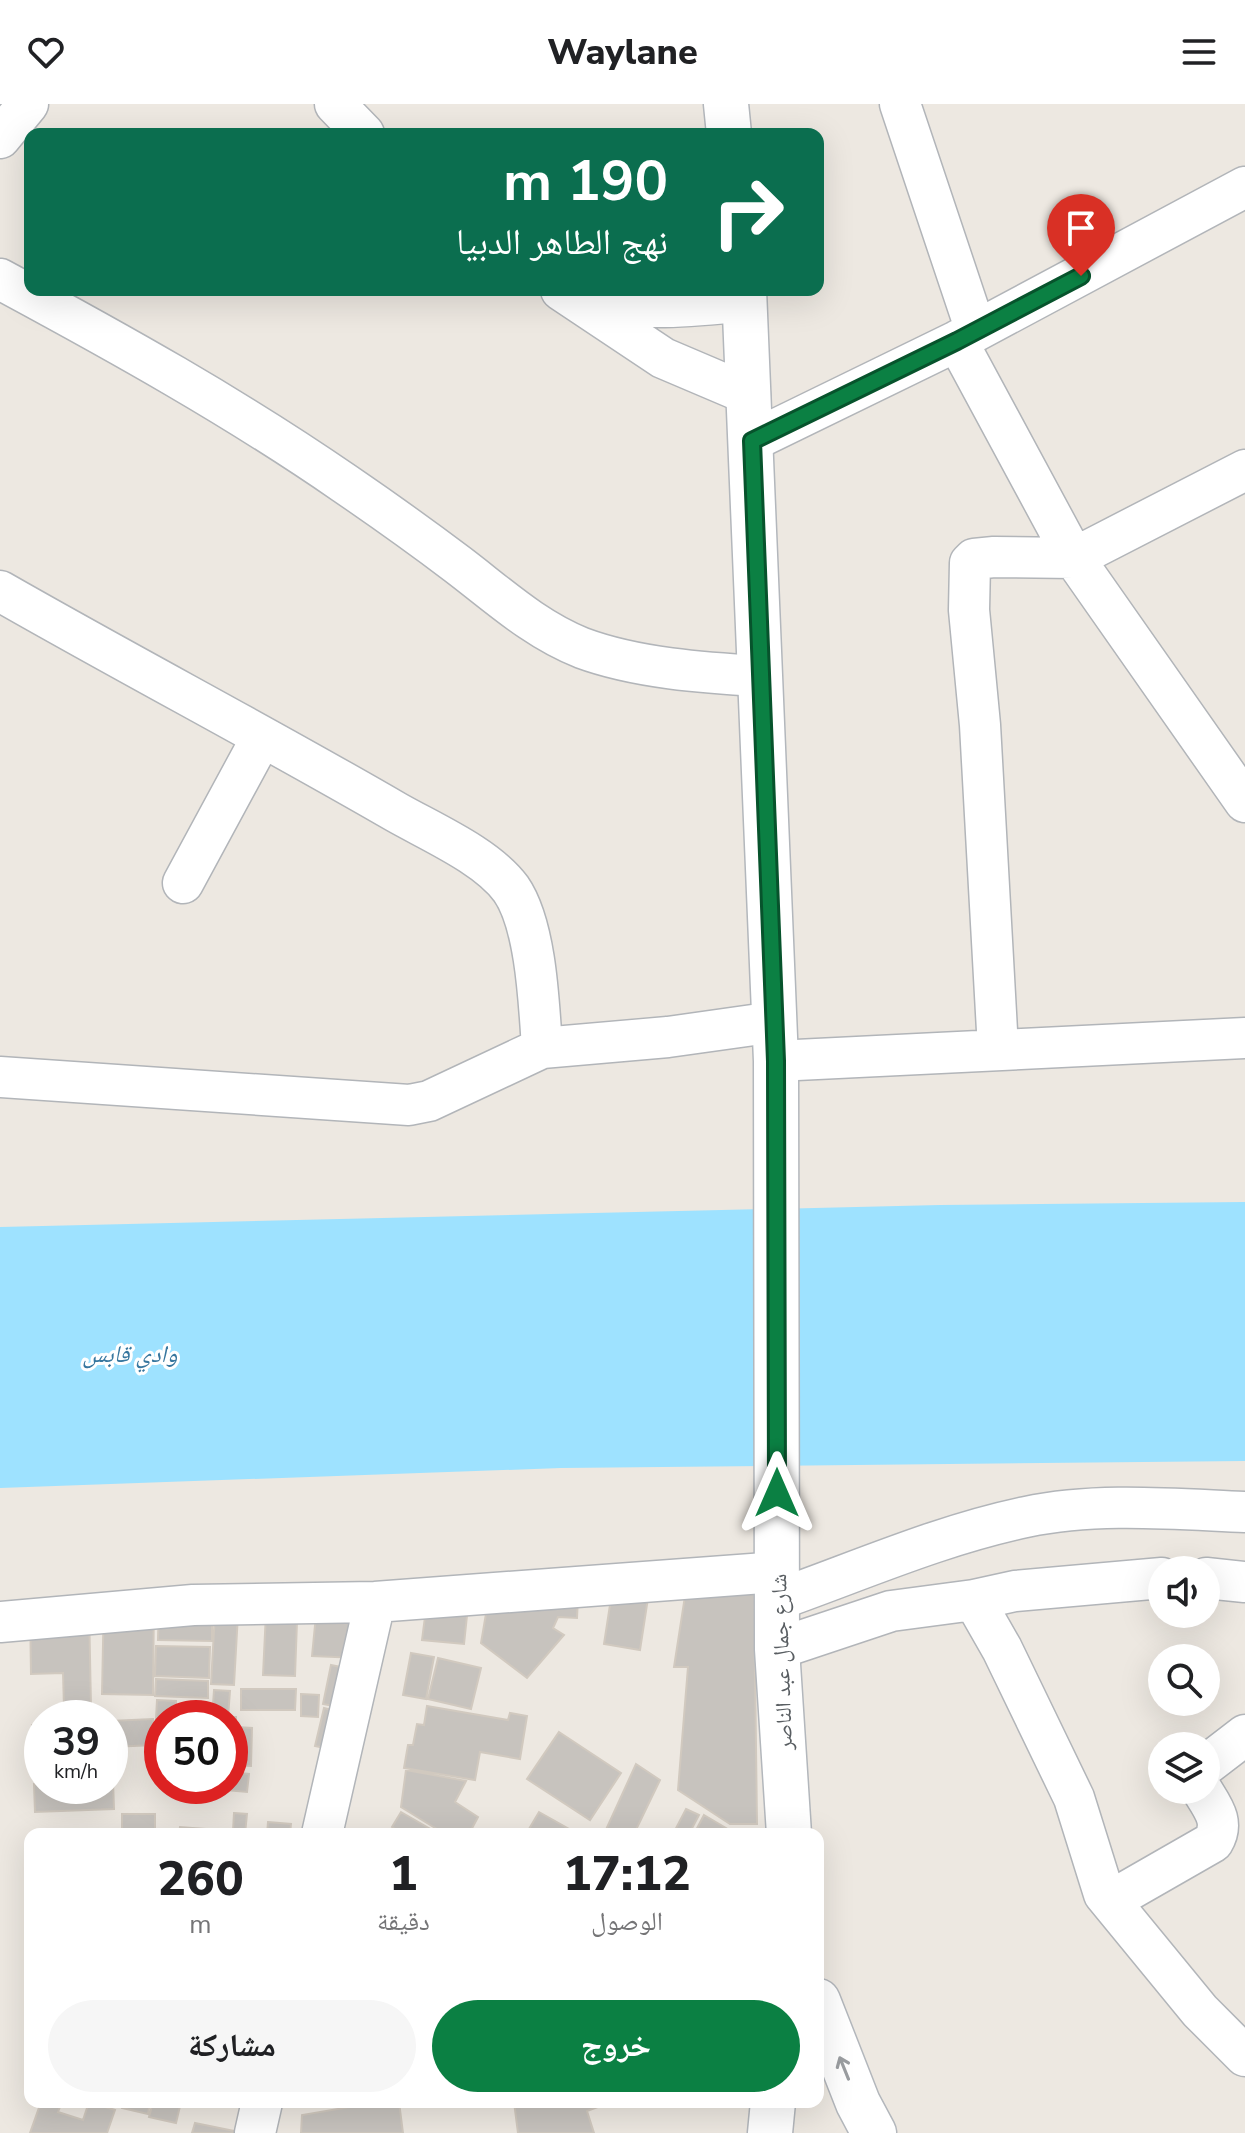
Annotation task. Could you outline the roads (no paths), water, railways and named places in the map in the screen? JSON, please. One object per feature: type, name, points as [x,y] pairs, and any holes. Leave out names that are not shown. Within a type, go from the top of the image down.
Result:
[{"type":"main road","points":[[726,104],[728,128]]},
{"type":"main road","name":"شارع جمال عبد الناصر","points":[[745,296],[777,1111],[777,1649],[789,1828]]},
{"type":"main road","points":[[824,2016],[858,2103],[874,2133]]},
{"type":"main road","points":[[770,2133],[772,2108]]},
{"type":"street","points":[[0,138],[28,104]]},
{"type":"street","points":[[335,104],[358,128]]},
{"type":"street","points":[[900,104],[967,336],[1074,558],[1245,802]]},
{"type":"street","points":[[752,441],[967,336],[1245,187]]},
{"type":"street","points":[[0,279],[24,292]]},
{"type":"street","points":[[31,296],[197,388],[269,434],[343,483],[543,629],[584,648],[627,659],[702,673],[761,676]]},
{"type":"street","points":[[569,296],[663,358],[750,395]]},
{"type":"street","points":[[574,296],[623,308],[694,307],[745,296]]},
{"type":"street","points":[[998,1049],[981,740],[969,610],[970,563],[974,559],[994,557],[1074,558],[1245,470]]},
{"type":"street","points":[[0,591],[487,865],[510,887],[523,909],[529,934],[542,1048]]},
{"type":"street","points":[[183,883],[262,737]]},
{"type":"street","points":[[0,1077],[409,1105],[429,1101],[542,1048],[668,1037],[998,1049],[1245,1038]]},
{"type":"street","points":[[0,1622],[193,1605],[375,1602],[777,1586],[1027,1517],[1127,1508],[1245,1512]]},
{"type":"street","points":[[777,1649],[891,1611],[1015,1591],[1148,1579]]},
{"type":"street","points":[[1220,1579],[1245,1582]]},
{"type":"street","points":[[974,1600],[1002,1649],[1074,1798],[1087,1832],[1097,1877],[1110,1901],[1200,2011],[1245,2056]]},
{"type":"street","points":[[323,1828],[375,1602]]},
{"type":"street","points":[[1220,1754],[1245,1735]]},
{"type":"street","points":[[1110,1901],[1213,1842],[1219,1833],[1218,1816],[1211,1804]]},
{"type":"street","points":[[255,2133],[261,2108]]},
{"type":"water","name":"وادي قابس","points":[[1245,1202],[1245,1461],[561,1468],[0,1488],[0,1227],[940,1205]]}]
